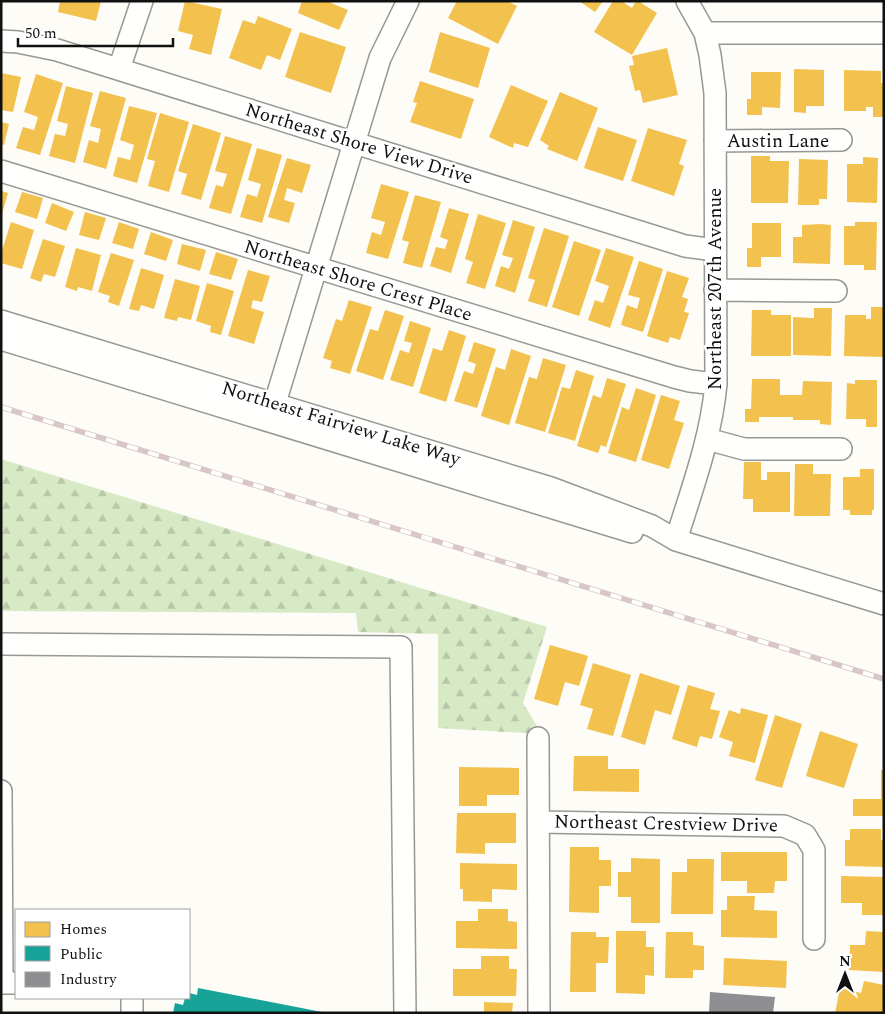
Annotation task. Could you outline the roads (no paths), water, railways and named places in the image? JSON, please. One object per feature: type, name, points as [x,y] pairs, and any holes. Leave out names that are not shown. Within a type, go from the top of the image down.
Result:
[{"type":"street","points":[[119,69],[142,1]]},
{"type":"street","points":[[272,412],[380,58],[408,1]]},
{"type":"street","name":"Northeast 207th Avenue","points":[[676,540],[707,439],[713,412],[716,384],[715,93],[705,33],[687,1]]},
{"type":"street","points":[[705,33],[884,33]]},
{"type":"street","name":"Northeast Shore View Drive","points":[[1,41],[18,42],[56,50],[685,246],[715,250]]},
{"type":"street","name":"Austin Lane","points":[[715,141],[841,140]]},
{"type":"street","name":"Northeast Shore Crest Place","points":[[1,171],[674,377],[716,384]]},
{"type":"street","points":[[715,290],[836,291]]},
{"type":"street","name":"Northeast Fairview Lake Way","points":[[1,321],[650,538],[676,540],[884,604]]},
{"type":"street","name":"Northeast Fairview Lake Way","points":[[1,339],[272,412]]},
{"type":"street","points":[[707,439],[744,449],[841,449]]},
{"type":"street","points":[[1,644],[401,648],[405,1013]]},
{"type":"street","points":[[538,738],[539,1013]]},
{"type":"street","points":[[1,791],[2,983],[15,983]]},
{"type":"street","name":"Northeast Crestview Drive","points":[[539,822],[784,826],[806,835],[814,850],[814,939]]},
{"type":"street","points":[[132,999],[132,1013]]},
{"type":"railway","points":[[1,407],[884,679]]}]
